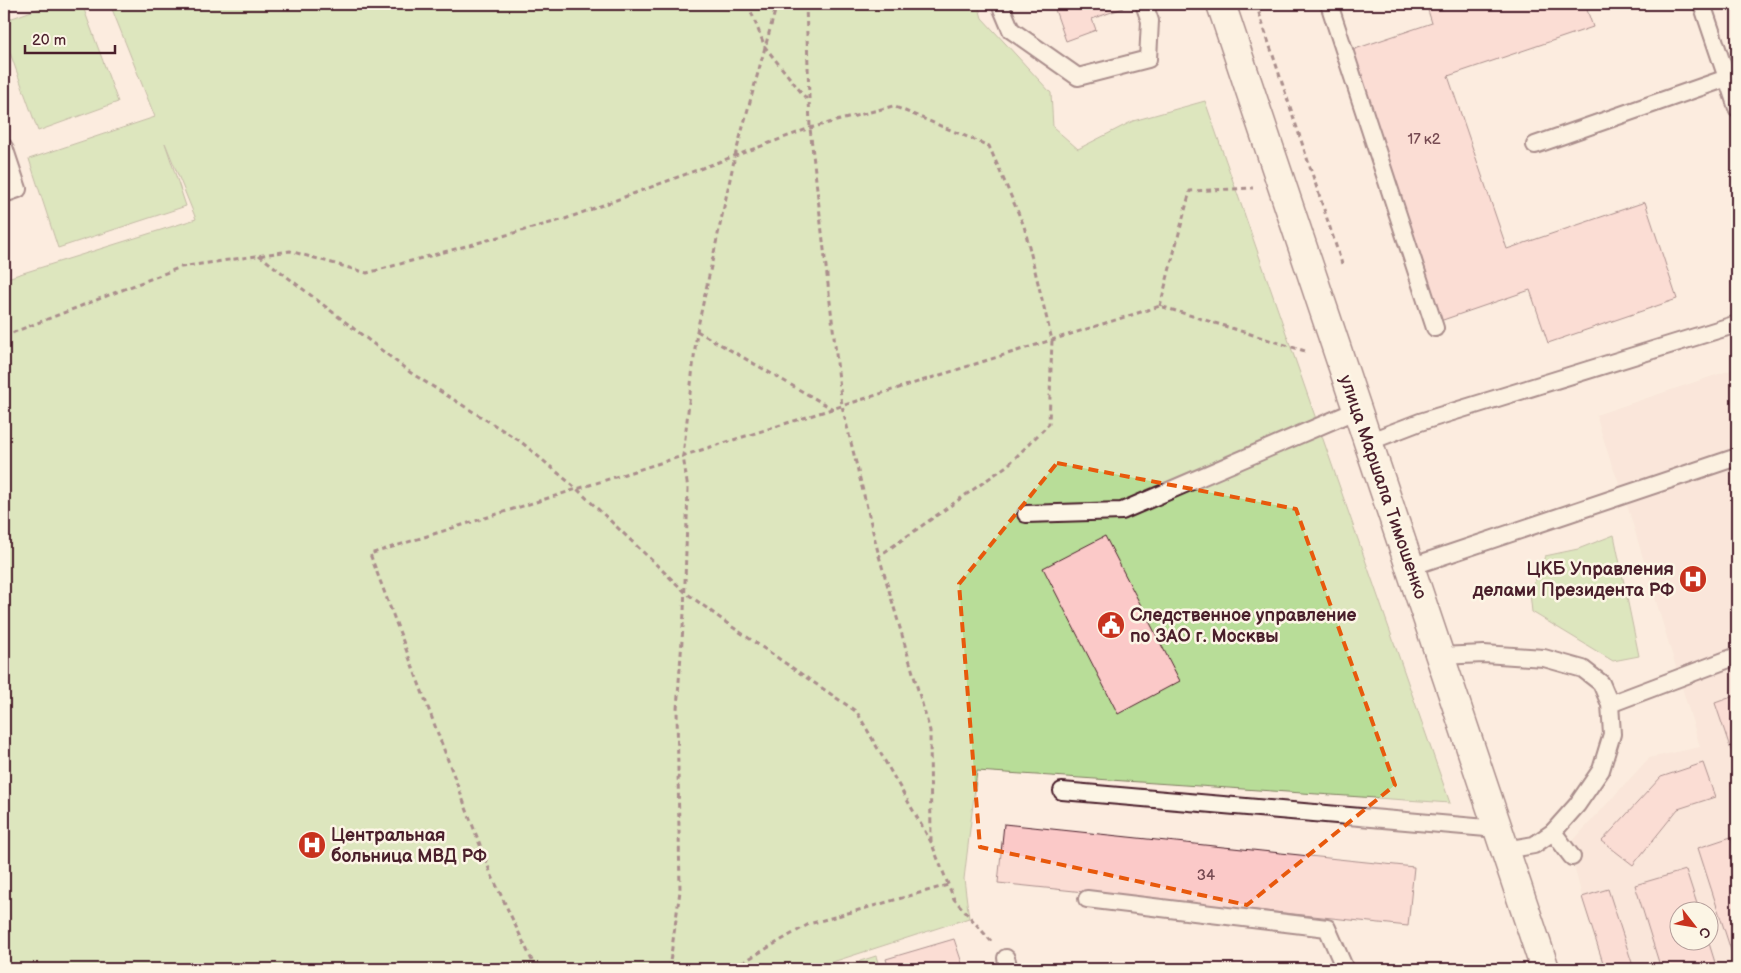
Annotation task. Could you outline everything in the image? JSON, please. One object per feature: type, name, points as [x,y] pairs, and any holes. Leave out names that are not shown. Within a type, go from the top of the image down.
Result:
[{"type":"street","name":"улица Маршала Тимошенко","points":[[1221,4],[1544,969]]},
{"type":"lane","points":[[1000,4],[1011,30],[1078,77],[1148,59],[1150,20],[1144,4]]},
{"type":"lane","points":[[1329,4],[1435,328]]},
{"type":"lane","points":[[1702,4],[1737,108]]},
{"type":"lane","points":[[1535,145],[1727,78]]},
{"type":"lane","points":[[4,147],[18,189],[4,194]]},
{"type":"lane","points":[[1368,442],[1420,422],[1737,324]]},
{"type":"lane","points":[[1026,514],[1122,511],[1357,410]]},
{"type":"lane","points":[[1410,567],[1737,457]]},
{"type":"lane","points":[[1062,791],[1534,845],[1553,832],[1577,805],[1600,770],[1612,734],[1610,704],[1601,683],[1583,669],[1544,658],[1484,654],[1440,656]]},
{"type":"lane","points":[[1610,704],[1737,656]]},
{"type":"lane","points":[[1553,832],[1572,857]]},
{"type":"lane","points":[[1087,899],[1327,928],[1345,969]]},
{"type":"path","points":[[748,4],[765,47],[809,103]]},
{"type":"path","points":[[668,969],[680,891],[677,709],[685,592],[688,489],[683,456],[697,331],[735,156],[777,4]]},
{"type":"path","points":[[806,4],[810,128],[842,406],[879,556],[930,731],[931,842]]},
{"type":"path","points":[[4,336],[181,267],[290,251],[368,273],[566,218],[810,128],[893,106],[989,146],[1024,226],[1052,340],[1049,424],[1008,465],[879,556]]},
{"type":"path","points":[[1160,306],[1190,191],[1254,188]]},
{"type":"path","points":[[259,255],[412,373],[520,441],[577,489],[685,592],[728,624],[857,712],[931,842],[954,899],[1008,964]]},
{"type":"path","points":[[536,969],[491,874],[370,554],[1160,306],[1305,351]]},
{"type":"path","points":[[697,331],[834,409]]},
{"type":"path","points":[[736,969],[738,965],[809,924],[948,885]]},
{"type":"highlighted area","points":[[1057,463],[1296,509],[1395,785],[1247,905],[980,847],[959,584]]},
{"type":"shaded area","points":[[1737,368],[1737,969],[1605,969],[1582,897],[1569,845],[1649,758],[1700,747],[1624,495],[1611,463],[1596,415]]},
{"type":"green space","points":[[51,4],[82,4],[118,102],[38,131],[4,36],[4,21]]},
{"type":"green space","points":[[110,4],[978,4],[982,18],[1051,93],[1053,127],[1078,149],[1133,121],[1205,101],[1450,803],[977,771],[964,879],[969,918],[811,969],[4,969],[4,279],[196,219],[165,143],[186,206],[58,248],[29,159],[155,117]]},
{"type":"green space","points":[[1614,535],[1639,656],[1613,661],[1532,612],[1530,593],[1545,556],[1578,549]]},
{"type":"green space","points":[[876,956],[880,969],[835,969]]},
{"type":"building","points":[[1053,4],[1122,4],[1123,8],[1092,19],[1096,30],[1066,41]]},
{"type":"building","points":[[1426,4],[1585,4],[1593,27],[1448,76],[1507,249],[1645,202],[1677,299],[1548,343],[1530,290],[1440,321],[1349,51],[1432,23]]},
{"type":"building","name":"Следственное управление по ЗАО г. Москвы","points":[[1105,536],[1180,681],[1118,714],[1043,568]]},
{"type":"building","points":[[1737,695],[1737,761],[1735,762],[1715,703]]},
{"type":"building","points":[[1703,763],[1715,797],[1678,809],[1633,865],[1602,841],[1661,777]]},
{"type":"building","points":[[1004,824],[1414,867],[1408,926],[998,883]]},
{"type":"building","points":[[1731,837],[1737,856],[1737,969],[1718,910],[1718,900],[1715,900],[1698,848]]},
{"type":"building","points":[[1686,870],[1696,900],[1668,900],[1668,950],[1711,950],[1717,969],[1661,969],[1635,885]]},
{"type":"building","points":[[1608,889],[1634,969],[1605,969],[1582,897]]},
{"type":"building","points":[[954,939],[964,969],[889,969],[886,959]]},
{"type":"place","name":"ЦКБ Управления делами Президента РФ","points":[[1693,579]]},
{"type":"place","name":"Следственное управление по ЗАО г. Москвы","points":[[1111,625]]},
{"type":"place","name":"Центральная больница МВД РФ","points":[[312,845]]}]
